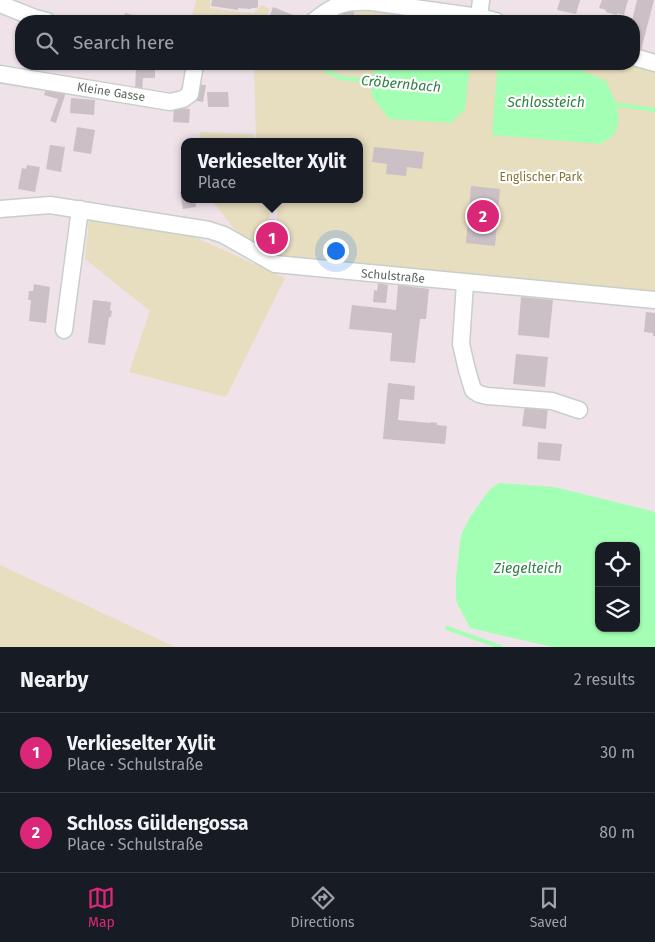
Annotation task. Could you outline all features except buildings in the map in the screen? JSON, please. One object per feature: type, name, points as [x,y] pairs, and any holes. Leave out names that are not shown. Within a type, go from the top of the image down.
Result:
[{"type":"street","points":[[479,15],[481,0]]},
{"type":"street","points":[[323,5],[354,1],[372,2],[465,15]]},
{"type":"street","points":[[0,4],[28,15]]},
{"type":"street","points":[[640,59],[655,64]]},
{"type":"street","name":"Kleine Gasse","points":[[0,74],[170,102],[183,99],[190,94],[194,70]]},
{"type":"street","name":"Schulstraße","points":[[0,209],[50,205],[209,230],[224,235],[275,264],[655,300]]},
{"type":"street","points":[[64,330],[80,209]]},
{"type":"street","points":[[465,282],[461,344],[473,390],[487,396],[552,401],[579,410]]},
{"type":"green space","points":[[196,0],[210,0],[210,8],[239,12],[254,13],[261,5],[270,9],[268,15],[192,15]]},
{"type":"green space","points":[[340,4],[441,15],[323,15]]},
{"type":"green space","name":"Englischer Park","points":[[640,63],[655,63],[655,300],[275,264],[278,203],[363,203],[363,138],[256,138],[254,70],[640,70]]},
{"type":"green space","points":[[200,132],[253,134],[254,138],[199,138]]},
{"type":"green space","points":[[214,203],[270,203],[269,252],[239,235]]},
{"type":"green space","points":[[89,219],[197,238],[285,278],[226,397],[129,372],[150,311],[85,259]]},
{"type":"green space","points":[[0,565],[175,647],[0,647]]},
{"type":"water","points":[[373,70],[469,70],[465,109],[451,123],[389,119],[371,95]]},
{"type":"water","name":"Schlossteich","points":[[497,70],[581,70],[606,81],[617,109],[618,124],[616,131],[601,144],[492,135]]},
{"type":"water","name":"Ziegelteich","points":[[499,483],[554,487],[655,513],[655,647],[553,647],[470,628],[456,601],[456,577],[461,535],[470,517],[490,489]]},
{"type":"waterway","name":"Cröbernbach","points":[[326,70],[341,78],[377,82]]},
{"type":"waterway","name":"Cröbernbach","points":[[613,104],[655,110]]},
{"type":"waterway","points":[[447,628],[500,647]]},
{"type":"place","name":"Schloss Güldengossa","points":[[483,216]]},
{"type":"place","name":"Verkieselter Xylit","points":[[272,238]]}]
